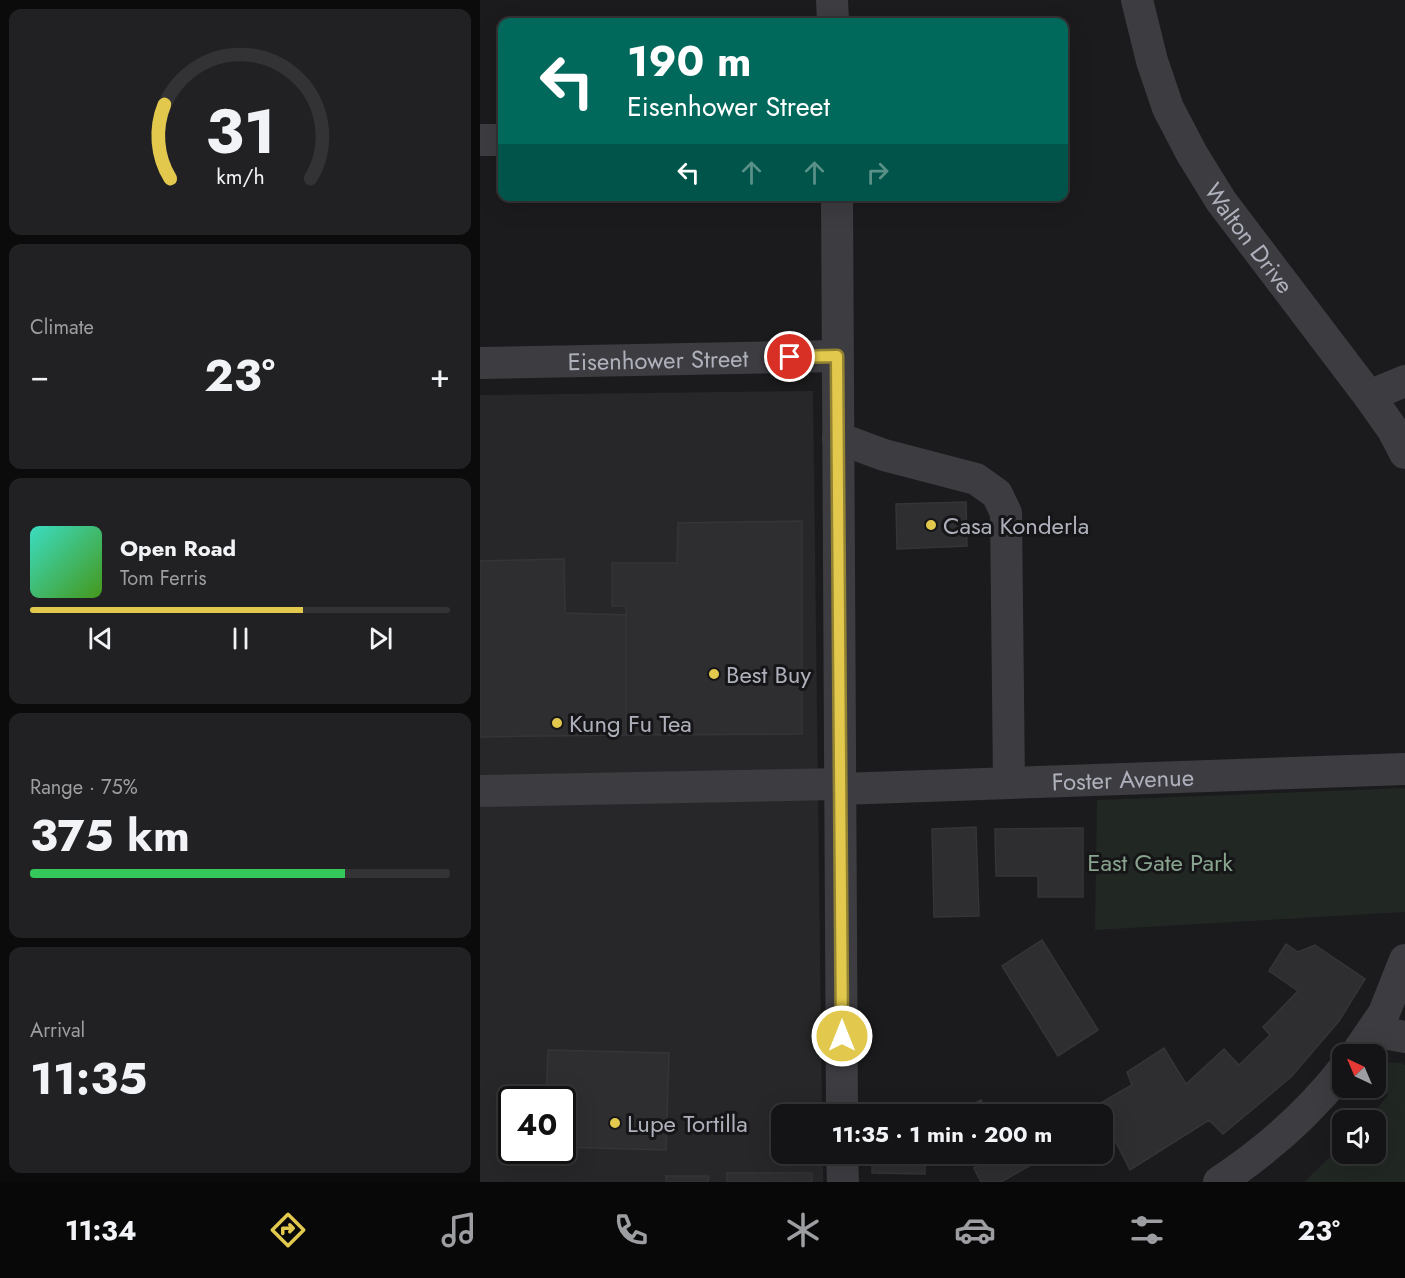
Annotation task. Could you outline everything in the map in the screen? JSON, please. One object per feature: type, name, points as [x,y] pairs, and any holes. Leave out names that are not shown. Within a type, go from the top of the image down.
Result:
[{"type":"street","points":[[832,0],[833,18]]},
{"type":"street","name":"Walton Drive","points":[[1137,0],[1152,61],[1168,108],[1192,154],[1221,201],[1370,396],[1394,430],[1405,453]]},
{"type":"street","points":[[480,140],[498,140]]},
{"type":"street","points":[[837,201],[842,1104]]},
{"type":"street","name":"Eisenhower Street","points":[[480,363],[837,356]]},
{"type":"street","points":[[1370,396],[1405,381]]},
{"type":"street","points":[[838,438],[884,455],[976,479],[997,494],[1006,513],[1009,783]]},
{"type":"street","name":"Foster Avenue","points":[[480,791],[841,787],[1405,769]]},
{"type":"street","points":[[1364,1043],[1392,996],[1405,960]]},
{"type":"street","points":[[1364,1043],[1405,1037]]},
{"type":"street","points":[[1219,1182],[1276,1140],[1315,1103],[1332,1083]]},
{"type":"street","points":[[842,1164],[843,1182]]},
{"type":"shaded area","points":[[813,391],[822,1104],[771,1104],[771,1164],[823,1164],[823,1182],[480,1182],[480,395]]},
{"type":"green space","name":"East Gate Park","points":[[1405,788],[1405,912],[1095,930],[1097,800]]},
{"type":"green space","points":[[1386,1063],[1405,1065],[1405,1182],[1304,1182],[1332,1155],[1332,1164],[1386,1164],[1386,1110],[1376,1110],[1388,1095],[1386,1094]]},
{"type":"building","name":"Casa Konderla","points":[[966,502],[967,546],[897,549],[896,504]]},
{"type":"building","name":"Best Buy","points":[[802,521],[802,734],[626,735],[626,606],[612,606],[612,563],[677,563],[678,523]]},
{"type":"building","points":[[564,559],[565,613],[626,615],[626,735],[480,737],[480,561]]},
{"type":"building","points":[[976,827],[979,916],[934,917],[932,829]]},
{"type":"building","points":[[1083,828],[1083,897],[1038,897],[1038,876],[996,876],[995,829]]},
{"type":"building","points":[[1042,940],[1098,1030],[1058,1056],[1002,966]]},
{"type":"building","points":[[1286,944],[1298,952],[1315,945],[1365,979],[1339,1021],[1291,1077],[1223,1134],[1209,1120],[1130,1170],[1113,1137],[1113,1104],[1099,1104],[1132,1085],[1127,1072],[1164,1048],[1186,1084],[1224,1049],[1239,1065],[1270,1035],[1263,1027],[1298,991],[1269,971]]},
{"type":"building","name":"Lupe Tortilla","points":[[548,1050],[669,1053],[666,1150],[576,1147],[576,1086],[547,1086]]},
{"type":"building","points":[[872,1164],[925,1164],[925,1174],[872,1173]]},
{"type":"building","points":[[981,1164],[1031,1165],[1001,1182],[981,1182],[974,1168]]},
{"type":"building","points":[[727,1173],[812,1173],[812,1182],[727,1182]]},
{"type":"building","points":[[666,1176],[709,1176],[708,1182],[666,1182]]},
{"type":"place","name":"Casa Konderla","points":[[931,525]]},
{"type":"place","name":"Best Buy","points":[[714,674]]},
{"type":"place","name":"Kung Fu Tea","points":[[557,723]]},
{"type":"place","name":"Lupe Tortilla","points":[[615,1123]]},
{"type":"route","points":[[790,357],[837,356],[842,1036]]}]
